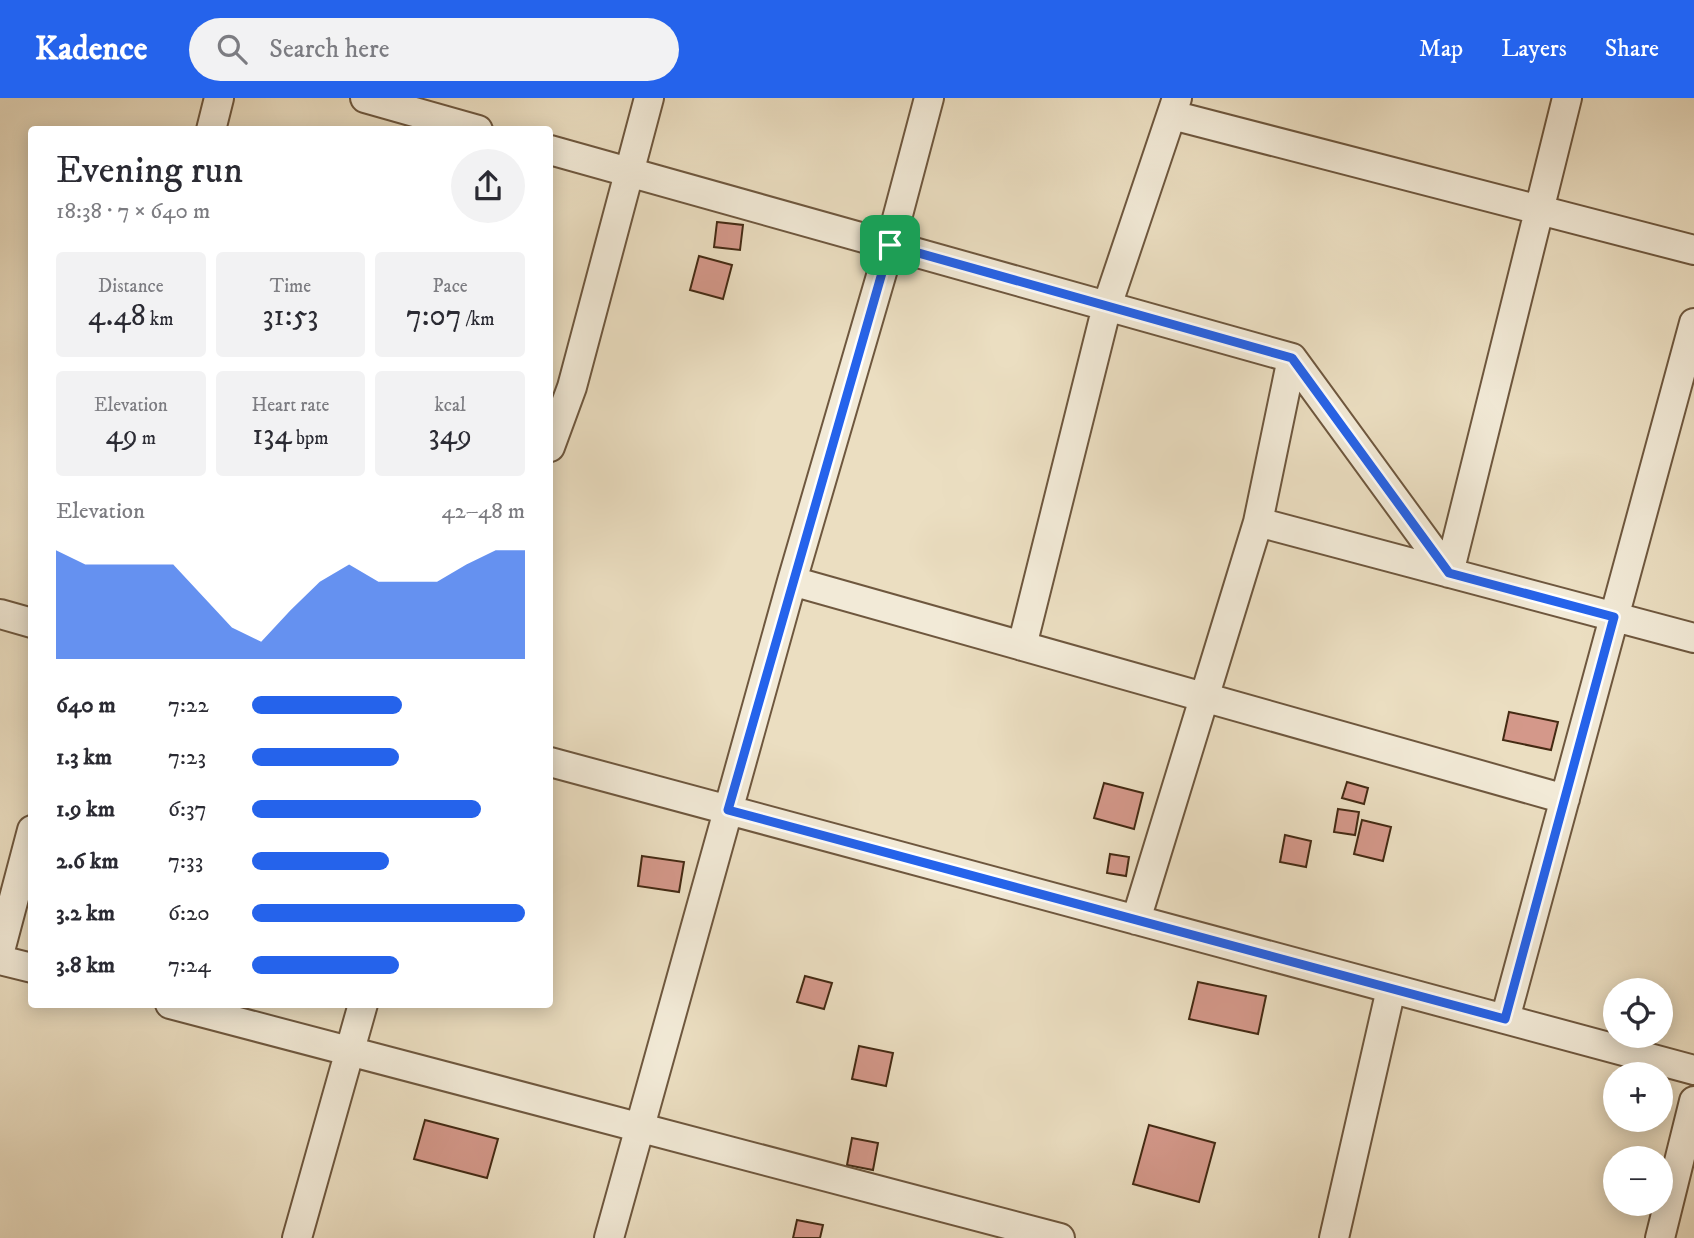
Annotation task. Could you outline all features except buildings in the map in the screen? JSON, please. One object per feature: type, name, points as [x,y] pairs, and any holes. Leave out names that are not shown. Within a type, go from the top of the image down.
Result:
[{"type":"street","points":[[212,126],[219,98]]},
{"type":"street","points":[[365,98],[464,126]]},
{"type":"street","points":[[553,430],[561,383],[629,172],[649,98]]},
{"type":"street","points":[[609,1238],[792,581],[890,245],[929,98]]},
{"type":"street","points":[[1449,573],[1567,98]]},
{"type":"street","points":[[1022,646],[1107,306],[1175,106],[1539,210],[1694,250]]},
{"type":"street","points":[[553,151],[1292,358],[1449,573]]},
{"type":"street","points":[[1505,1019],[1694,323]]},
{"type":"street","points":[[1136,920],[1258,522],[1292,358]]},
{"type":"street","points":[[1258,522],[1694,638]]},
{"type":"street","points":[[792,581],[1565,799]]},
{"type":"street","points":[[0,614],[28,622]]},
{"type":"street","points":[[553,763],[1694,1070]]},
{"type":"street","points":[[0,951],[28,845]]},
{"type":"street","points":[[0,960],[28,967]]},
{"type":"street","points":[[1334,1238],[1391,989]]},
{"type":"street","points":[[185,1008],[640,1128],[968,1226],[1060,1238]]},
{"type":"street","points":[[297,1238],[362,1008]]},
{"type":"street","points":[[1660,1238],[1694,1101]]},
{"type":"route","points":[[890,245],[1292,358],[1449,573],[1614,617],[1505,1019],[728,810],[890,245]]}]
